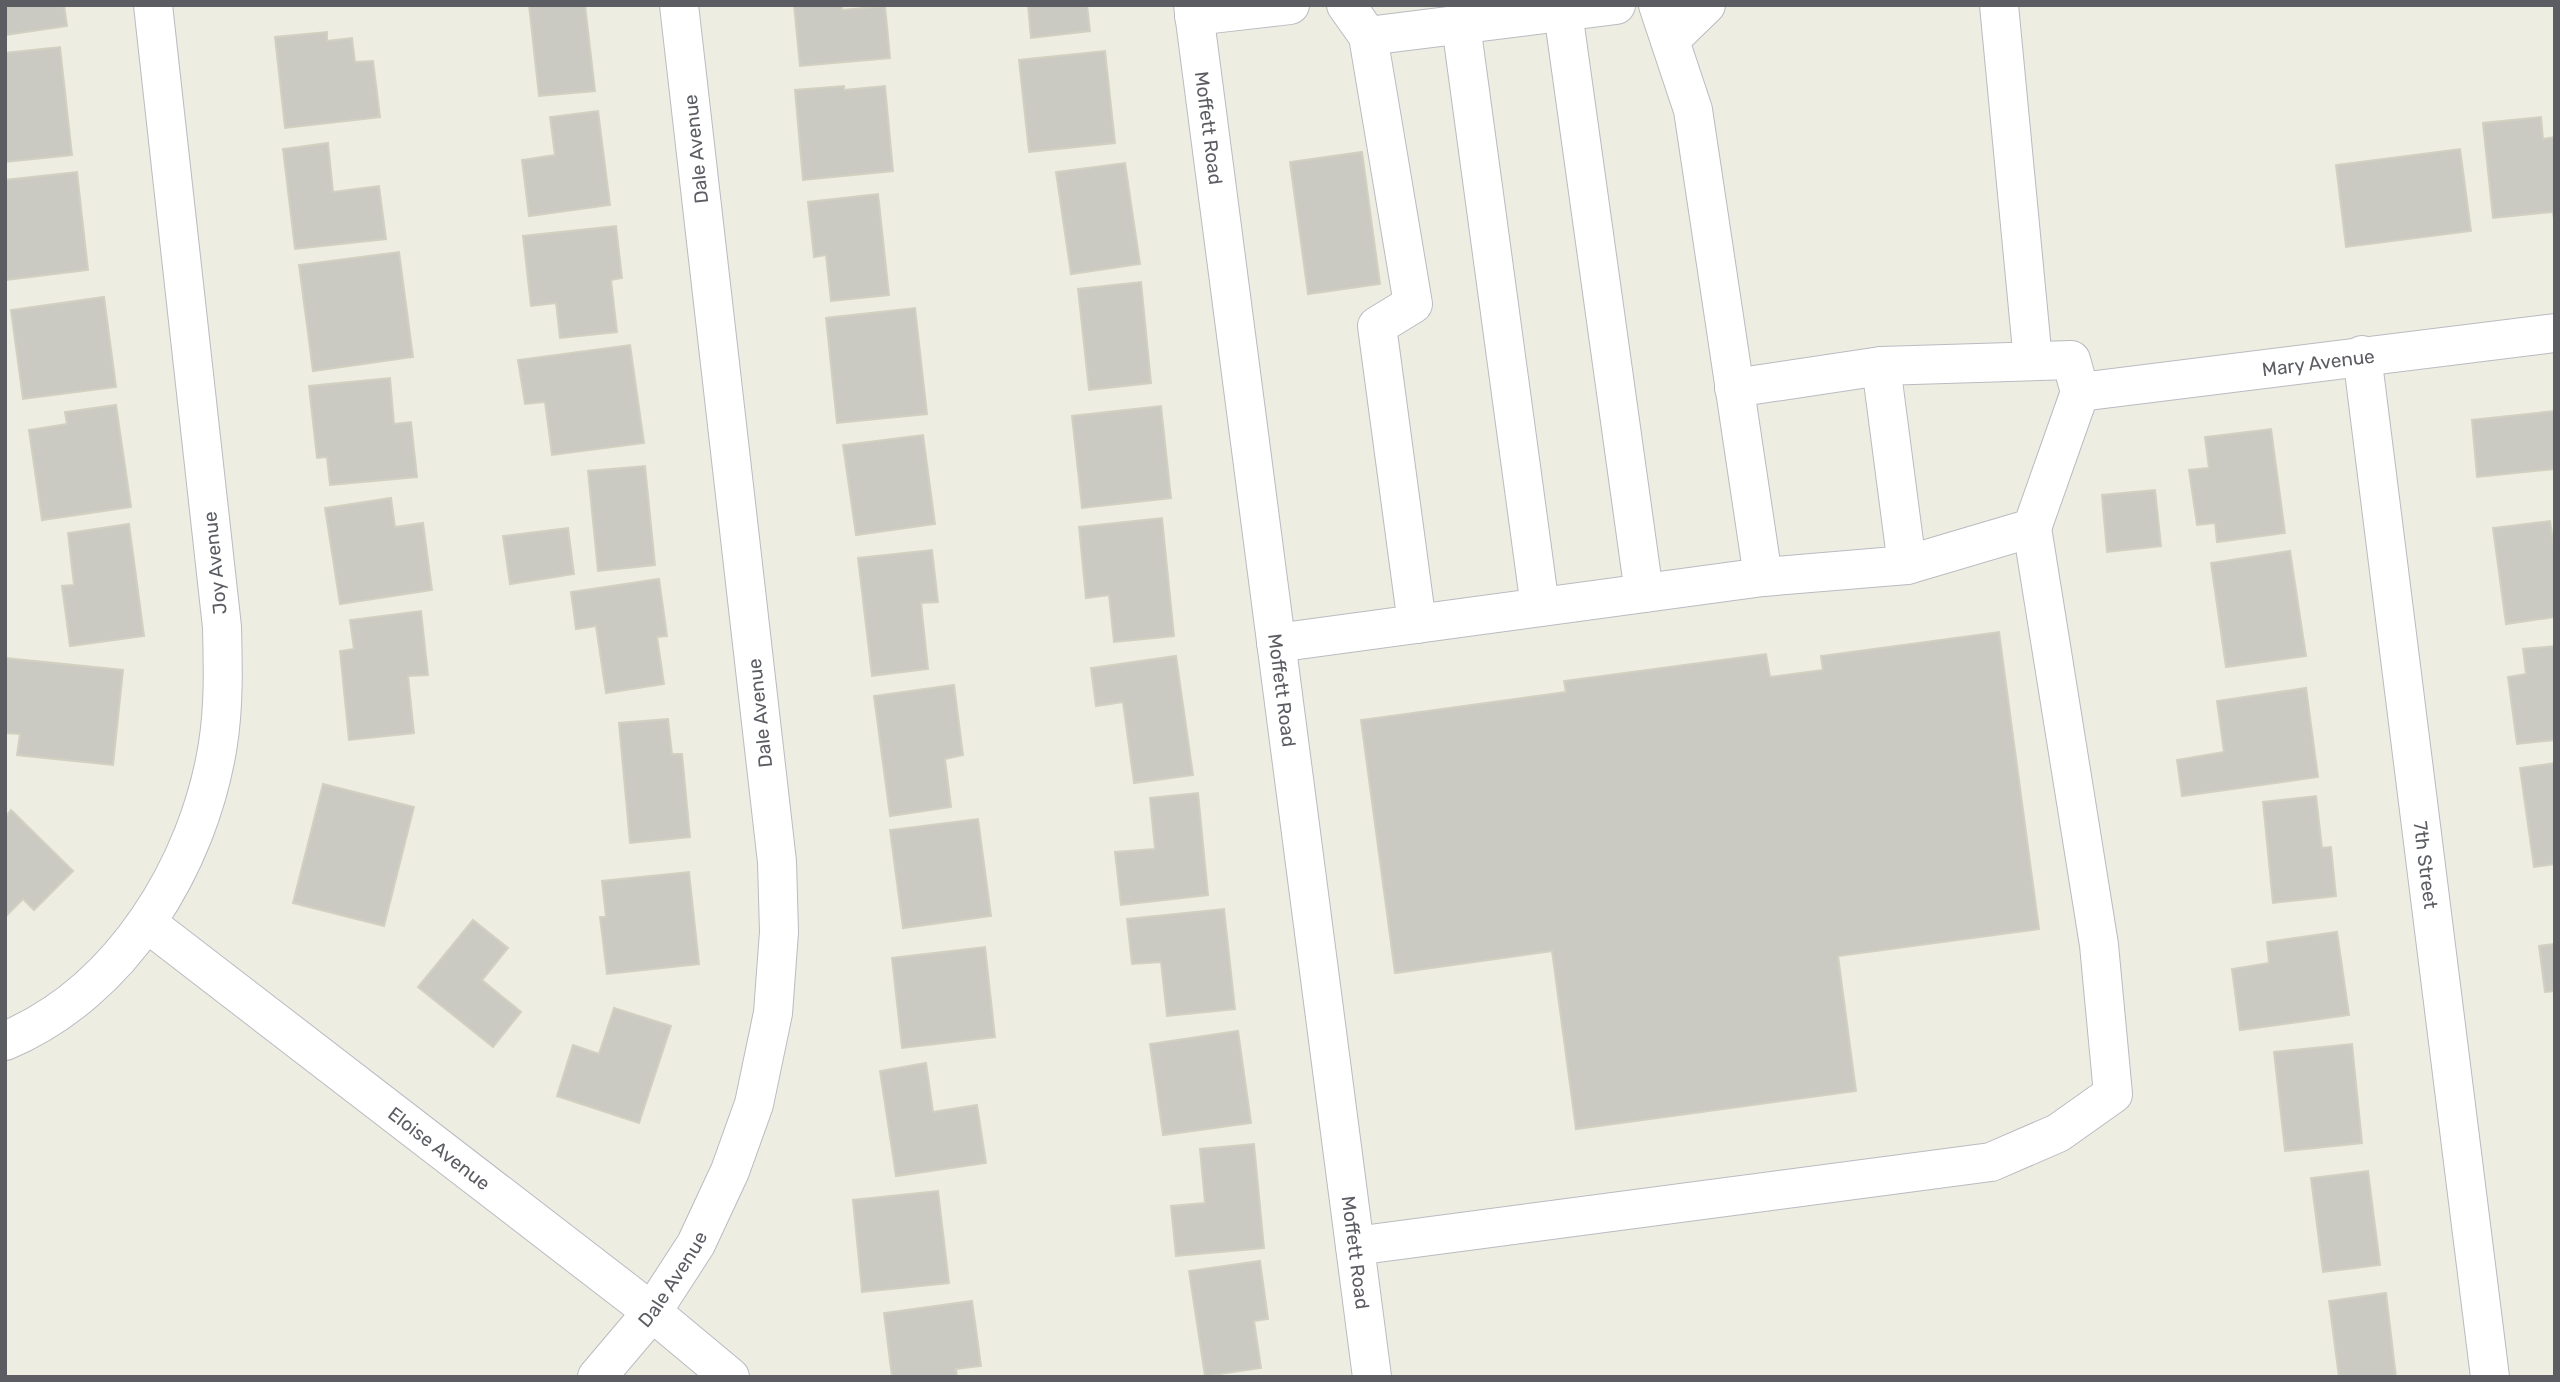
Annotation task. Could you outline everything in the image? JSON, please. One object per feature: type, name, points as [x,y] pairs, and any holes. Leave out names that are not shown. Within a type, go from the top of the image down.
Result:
[{"type":"street","name":"Joy Avenue","points":[[5,1041],[62,1008],[107,971],[147,923],[176,875],[203,808],[218,746],[224,690],[222,627],[153,5]]},
{"type":"street","name":"Dale Avenue","points":[[597,1377],[652,1312],[696,1244],[730,1171],[754,1104],[773,1013],[779,932],[777,862],[679,5]]},
{"type":"street","points":[[1193,10],[1290,5]]},
{"type":"street","points":[[1346,5],[1368,36],[1413,304],[1377,326],[1417,624]]},
{"type":"street","points":[[1368,36],[1616,5]]},
{"type":"street","points":[[1706,5],[1664,22],[1693,110],[1763,577]]},
{"type":"street","points":[[2000,5],[2033,361]]},
{"type":"street","name":"Moffett Road","points":[[1193,10],[1372,1377]]},
{"type":"street","points":[[1563,12],[1644,593]]},
{"type":"street","points":[[1461,25],[1540,607]]},
{"type":"street","name":"Mary Avenue","points":[[2080,392],[2555,332]]},
{"type":"street","name":"7th Street","points":[[2361,355],[2490,1377]]},
{"type":"street","points":[[1355,1246],[1991,1162],[2059,1133],[2113,1094],[2099,945],[2032,528],[2080,392],[2071,360],[1881,366],[1734,388]]},
{"type":"street","points":[[1881,366],[1907,565]]},
{"type":"street","points":[[1276,643],[1763,577],[1907,565],[2032,528]]},
{"type":"street","name":"Eloise Avenue","points":[[147,923],[652,1312],[730,1377]]},
{"type":"building","points":[[5,5],[64,5],[67,26],[5,35]]},
{"type":"building","points":[[529,5],[585,5],[595,91],[539,96]]},
{"type":"building","points":[[794,5],[842,5],[842,10],[885,6],[890,58],[800,66]]},
{"type":"building","points":[[1028,5],[1087,5],[1090,31],[1031,38]]},
{"type":"building","points":[[327,32],[327,41],[352,38],[355,62],[373,61],[380,117],[285,128],[275,37]]},
{"type":"building","points":[[60,47],[72,155],[5,162],[5,53]]},
{"type":"building","points":[[1105,51],[1115,143],[1029,152],[1019,60]]},
{"type":"building","points":[[844,86],[844,90],[885,86],[893,171],[803,180],[795,90]]},
{"type":"building","points":[[598,111],[610,205],[529,216],[522,160],[555,155],[550,117]]},
{"type":"building","points":[[2541,117],[2543,139],[2555,137],[2555,226],[2553,212],[2493,218],[2483,123]]},
{"type":"building","points":[[328,143],[333,192],[379,186],[386,239],[295,249],[283,149]]},
{"type":"building","points":[[2460,149],[2471,231],[2346,247],[2336,165]]},
{"type":"building","points":[[1362,152],[1380,284],[1308,294],[1290,162]]},
{"type":"building","points":[[1125,163],[1140,264],[1071,274],[1056,172]]},
{"type":"building","points":[[77,172],[88,270],[5,280],[5,180]]},
{"type":"building","points":[[878,194],[889,295],[831,301],[826,255],[814,257],[808,202]]},
{"type":"building","points":[[616,226],[622,278],[611,280],[617,332],[560,338],[556,303],[531,306],[523,236]]},
{"type":"building","points":[[399,252],[413,357],[313,371],[299,265]]},
{"type":"building","points":[[1141,282],[1151,383],[1089,390],[1078,289]]},
{"type":"building","points":[[104,297],[116,387],[23,399],[11,310]]},
{"type":"building","points":[[915,308],[927,414],[837,423],[826,318]]},
{"type":"building","points":[[630,345],[644,443],[552,455],[545,402],[525,404],[518,360]]},
{"type":"building","points":[[390,378],[394,424],[411,422],[417,477],[330,485],[327,457],[317,458],[309,386]]},
{"type":"building","points":[[116,405],[131,507],[42,520],[29,430],[67,424],[65,412]]},
{"type":"building","points":[[1161,406],[1171,498],[1082,508],[1072,416]]},
{"type":"building","points":[[2555,411],[2555,469],[2477,477],[2472,420]]},
{"type":"building","points":[[2271,429],[2285,533],[2217,542],[2215,523],[2197,525],[2189,470],[2209,468],[2205,437]]},
{"type":"building","points":[[923,435],[935,524],[856,535],[843,445]]},
{"type":"building","points":[[645,466],[655,565],[598,571],[588,471]]},
{"type":"building","points":[[2155,490],[2161,546],[2107,552],[2102,495]]},
{"type":"building","points":[[391,498],[395,527],[423,523],[432,590],[340,604],[325,508]]},
{"type":"building","points":[[1162,518],[1174,636],[1114,642],[1109,595],[1086,598],[1079,527]]},
{"type":"building","points":[[2550,521],[2555,554],[2555,617],[2506,624],[2493,528]]},
{"type":"building","points":[[129,524],[144,636],[70,646],[62,586],[74,585],[68,533]]},
{"type":"building","points":[[568,528],[574,574],[510,584],[503,536]]},
{"type":"building","points":[[932,550],[938,602],[921,603],[928,669],[872,676],[858,558]]},
{"type":"building","points":[[2290,551],[2306,656],[2226,667],[2211,563]]},
{"type":"building","points":[[659,579],[667,636],[657,637],[664,684],[606,693],[596,626],[576,629],[571,592]]},
{"type":"building","points":[[421,611],[428,675],[408,676],[414,733],[349,740],[340,651],[354,649],[350,620]]},
{"type":"building","points":[[1999,632],[2039,929],[1838,956],[1856,1091],[1576,1129],[1552,951],[1395,973],[1361,720],[1566,692],[1564,681],[1766,654],[1770,677],[1823,670],[1821,656]]},
{"type":"building","points":[[2555,646],[2555,740],[2517,744],[2508,677],[2526,674],[2523,649]]},
{"type":"building","points":[[1176,656],[1193,775],[1134,783],[1123,702],[1096,706],[1091,668]]},
{"type":"building","points":[[5,658],[123,670],[113,765],[17,755],[20,734],[5,733]]},
{"type":"building","points":[[954,685],[963,755],[945,759],[951,807],[890,816],[874,696]]},
{"type":"building","points":[[2306,688],[2318,777],[2182,796],[2177,760],[2224,752],[2217,701]]},
{"type":"building","points":[[668,719],[672,754],[682,754],[690,837],[630,843],[619,723]]},
{"type":"building","points":[[2555,763],[2555,864],[2534,867],[2520,768]]},
{"type":"building","points":[[323,784],[414,807],[384,926],[293,903]]},
{"type":"building","points":[[1198,793],[1208,895],[1121,905],[1115,852],[1155,849],[1150,798]]},
{"type":"building","points":[[2316,796],[2322,848],[2331,847],[2336,896],[2273,903],[2263,802]]},
{"type":"building","points":[[11,810],[73,871],[34,910],[23,899],[5,917],[5,817]]},
{"type":"building","points":[[978,819],[991,916],[903,928],[890,830]]},
{"type":"building","points":[[689,872],[699,964],[607,974],[600,917],[606,917],[602,881]]},
{"type":"building","points":[[1224,909],[1235,1009],[1167,1016],[1161,962],[1132,964],[1127,919]]},
{"type":"building","points":[[473,920],[508,948],[482,980],[521,1012],[493,1047],[418,987]]},
{"type":"building","points":[[2337,932],[2349,1015],[2240,1030],[2232,969],[2269,963],[2267,942]]},
{"type":"building","points":[[2555,944],[2555,991],[2545,992],[2539,946]]},
{"type":"building","points":[[985,947],[995,1037],[902,1048],[892,958]]},
{"type":"building","points":[[614,1008],[671,1026],[639,1123],[557,1096],[573,1045],[599,1054]]},
{"type":"building","points":[[1238,1031],[1251,1123],[1163,1135],[1150,1044]]},
{"type":"building","points":[[2352,1044],[2362,1143],[2285,1151],[2274,1052]]},
{"type":"building","points":[[926,1063],[933,1112],[977,1105],[986,1163],[896,1176],[880,1071]]},
{"type":"building","points":[[1254,1144],[1264,1248],[1176,1256],[1171,1206],[1205,1203],[1200,1149]]},
{"type":"building","points":[[2368,1171],[2380,1265],[2323,1272],[2311,1178]]},
{"type":"building","points":[[938,1191],[949,1283],[862,1292],[853,1200]]},
{"type":"building","points":[[1260,1261],[1268,1319],[1254,1321],[1261,1368],[1205,1376],[1189,1271]]},
{"type":"building","points":[[2386,1293],[2396,1377],[2339,1377],[2329,1301]]},
{"type":"building","points":[[972,1301],[981,1366],[956,1369],[957,1377],[892,1377],[884,1313]]}]
